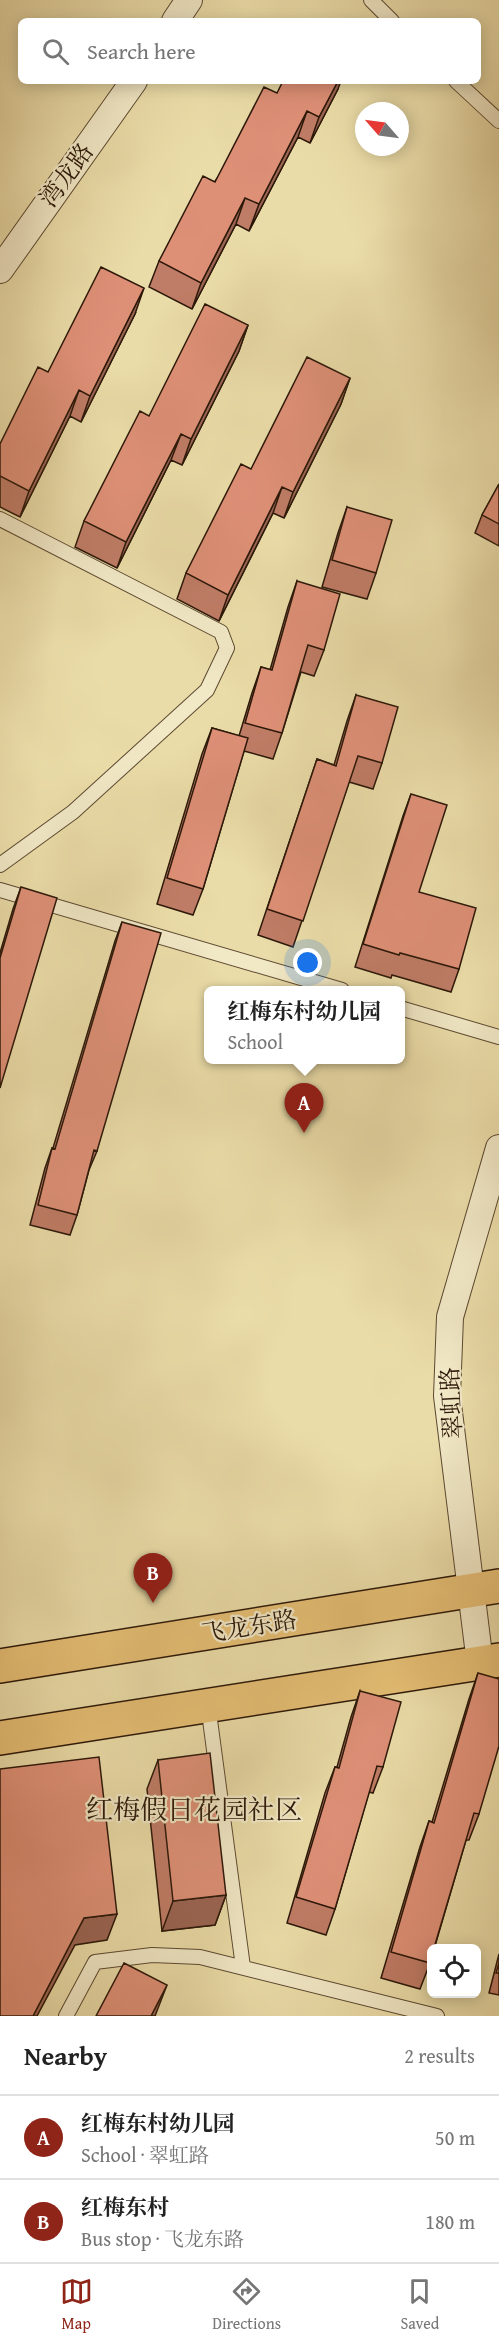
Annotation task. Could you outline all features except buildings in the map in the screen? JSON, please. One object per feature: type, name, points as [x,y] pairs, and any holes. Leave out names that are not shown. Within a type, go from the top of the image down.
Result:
[{"type":"main road","name":"飞龙东路","points":[[0,1666],[485,1589]]},
{"type":"main road","points":[[0,1738],[489,1661]]},
{"type":"street","points":[[177,18],[189,0]]},
{"type":"street","name":"湾龙路","points":[[0,270],[132,84]]},
{"type":"street","name":"翠虹路","points":[[489,1661],[485,1589],[447,1396],[450,1317],[499,1148]]},
{"type":"lane","points":[[371,0],[389,18]]},
{"type":"lane","points":[[459,84],[499,121]]},
{"type":"lane","points":[[0,519],[221,632],[227,648],[207,690],[73,812],[0,865]]},
{"type":"lane","points":[[0,890],[328,986]]},
{"type":"lane","points":[[405,1009],[499,1037]]},
{"type":"lane","points":[[208,1705],[243,1967]]},
{"type":"lane","points":[[66,2016],[95,1962],[152,1955],[200,1957],[437,2016]]},
{"type":"place","name":"红梅东村幼儿园","points":[[304,1133]]},
{"type":"place","name":"红梅东村","points":[[153,1603]]},
{"type":"district","name":"红梅假日花园社区","points":[[194,1809]]}]
